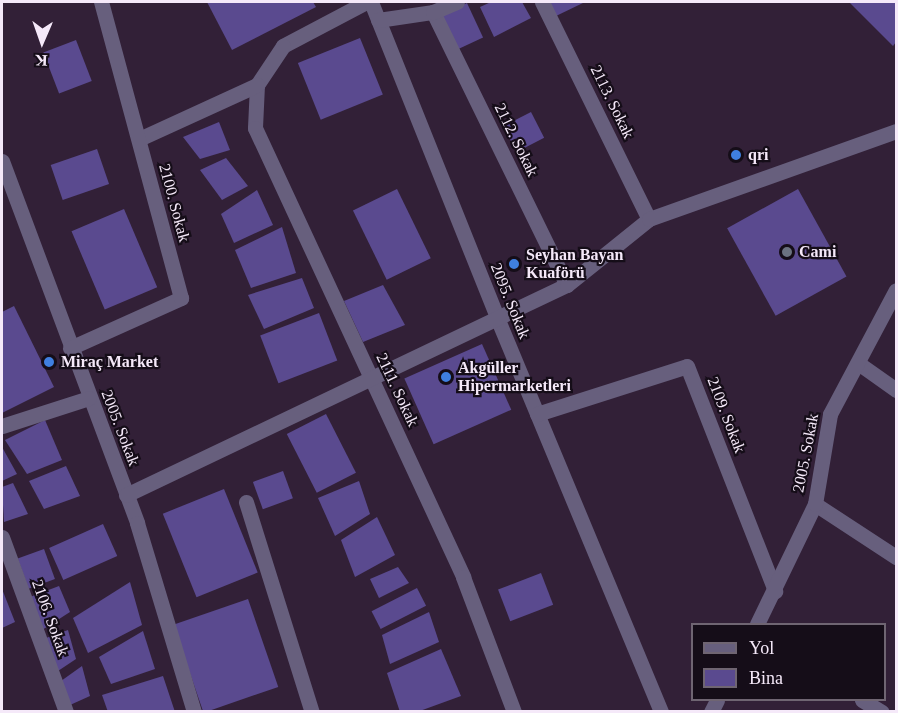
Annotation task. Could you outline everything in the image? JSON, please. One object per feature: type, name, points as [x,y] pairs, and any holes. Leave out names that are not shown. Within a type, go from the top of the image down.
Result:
[{"type":"street","name":"2100. Sokak","points":[[70,348],[181,298],[101,2]]},
{"type":"street","points":[[139,139],[257,85],[283,46],[366,2]]},
{"type":"street","name":"2095. Sokak","points":[[371,2],[498,320],[661,711]]},
{"type":"street","points":[[378,20],[433,12],[457,2]]},
{"type":"street","name":"2113. Sokak","points":[[542,2],[649,219]]},
{"type":"street","name":"2112. Sokak","points":[[433,12],[567,285]]},
{"type":"street","name":"2111. Sokak","points":[[257,85],[255,128],[463,577],[514,711]]},
{"type":"street","points":[[126,495],[498,320],[567,285],[649,219],[892,136]]},
{"type":"street","name":"2005. Sokak","points":[[2,161],[126,495],[194,711]]},
{"type":"street","name":"2005. Sokak","points":[[758,623],[775,591],[815,504],[830,414],[897,291]]},
{"type":"street","points":[[858,363],[897,390]]},
{"type":"street","name":"2109. Sokak","points":[[537,414],[687,366],[775,591]]},
{"type":"street","points":[[2,426],[89,398]]},
{"type":"street","points":[[246,502],[309,711]]},
{"type":"street","points":[[815,504],[897,556]]},
{"type":"street","name":"2106. Sokak","points":[[2,537],[66,711]]},
{"type":"street","points":[[865,701],[882,711]]},
{"type":"building","points":[[207,2],[313,2],[316,7],[232,50]]},
{"type":"building","points":[[491,2],[522,2],[531,18],[494,37],[480,7]]},
{"type":"building","points":[[549,2],[585,2],[556,16]]},
{"type":"building","points":[[849,2],[896,2],[896,42],[893,46]]},
{"type":"building","points":[[467,3],[483,37],[457,50],[441,15]]},
{"type":"building","points":[[360,38],[383,95],[321,120],[298,63]]},
{"type":"building","points":[[76,40],[92,81],[59,94],[43,53]]},
{"type":"building","points":[[531,112],[544,138],[517,152],[503,126]]},
{"type":"building","points":[[219,122],[230,150],[200,159],[183,137]]},
{"type":"building","points":[[97,149],[109,184],[63,200],[51,165]]},
{"type":"building","points":[[226,158],[248,186],[222,200],[200,170]]},
{"type":"building","points":[[397,189],[431,258],[387,280],[353,210]]},
{"type":"building","name":"Cami","points":[[798,189],[846,276],[776,316],[727,228]]},
{"type":"building","points":[[257,190],[273,225],[234,243],[221,214]]},
{"type":"building","points":[[124,209],[157,287],[105,310],[72,231]]},
{"type":"building","points":[[282,227],[296,273],[251,288],[235,250]]},
{"type":"building","points":[[302,278],[314,308],[264,329],[248,295]]},
{"type":"building","points":[[383,285],[405,325],[363,342],[344,301]]},
{"type":"building","points":[[14,306],[54,387],[2,413],[2,312]]},
{"type":"building","points":[[319,313],[337,361],[278,383],[260,336]]},
{"type":"building","points":[[482,344],[511,410],[434,444],[404,379]]},
{"type":"building","points":[[326,414],[356,473],[317,493],[287,434]]},
{"type":"building","points":[[45,420],[62,460],[27,474],[5,440]]},
{"type":"building","points":[[2,447],[17,474],[2,481]]},
{"type":"building","points":[[66,466],[80,496],[44,509],[29,481]]},
{"type":"building","points":[[283,471],[293,498],[263,509],[253,482]]},
{"type":"building","points":[[359,481],[370,514],[335,536],[318,498]]},
{"type":"building","points":[[13,483],[28,514],[4,522],[2,487]]},
{"type":"building","points":[[224,489],[258,572],[197,597],[163,514]]},
{"type":"building","points":[[377,517],[395,555],[355,577],[341,540]]},
{"type":"building","points":[[103,524],[117,556],[63,580],[49,548]]},
{"type":"building","points":[[44,549],[55,579],[29,589],[18,559]]},
{"type":"building","points":[[398,567],[409,583],[379,598],[370,579]]},
{"type":"building","points":[[541,573],[553,605],[510,621],[498,589]]},
{"type":"building","points":[[130,582],[142,625],[88,653],[73,618]]},
{"type":"building","points":[[59,586],[70,612],[42,630],[30,597]]},
{"type":"building","points":[[417,588],[426,606],[381,629],[372,611]]},
{"type":"building","points":[[2,589],[15,622],[2,628]]},
{"type":"building","points":[[248,599],[278,687],[203,712],[173,625]]},
{"type":"building","points":[[429,612],[439,642],[390,664],[382,635]]},
{"type":"building","points":[[68,630],[76,659],[58,671],[46,638]]},
{"type":"building","points":[[143,631],[155,669],[111,684],[99,657]]},
{"type":"building","points":[[441,649],[461,696],[417,712],[400,712],[387,673]]},
{"type":"building","points":[[82,666],[90,696],[70,705],[61,681]]},
{"type":"building","points":[[163,676],[175,712],[108,712],[102,695]]},
{"type":"place","name":"qri","points":[[736,155]]},
{"type":"place","name":"Cami","points":[[787,252]]},
{"type":"place","name":"Seyhan Bayan Kuaförü","points":[[514,264]]},
{"type":"place","name":"Miraç Market","points":[[49,362]]},
{"type":"place","name":"Akgüller Hipermarketleri","points":[[446,377]]}]
